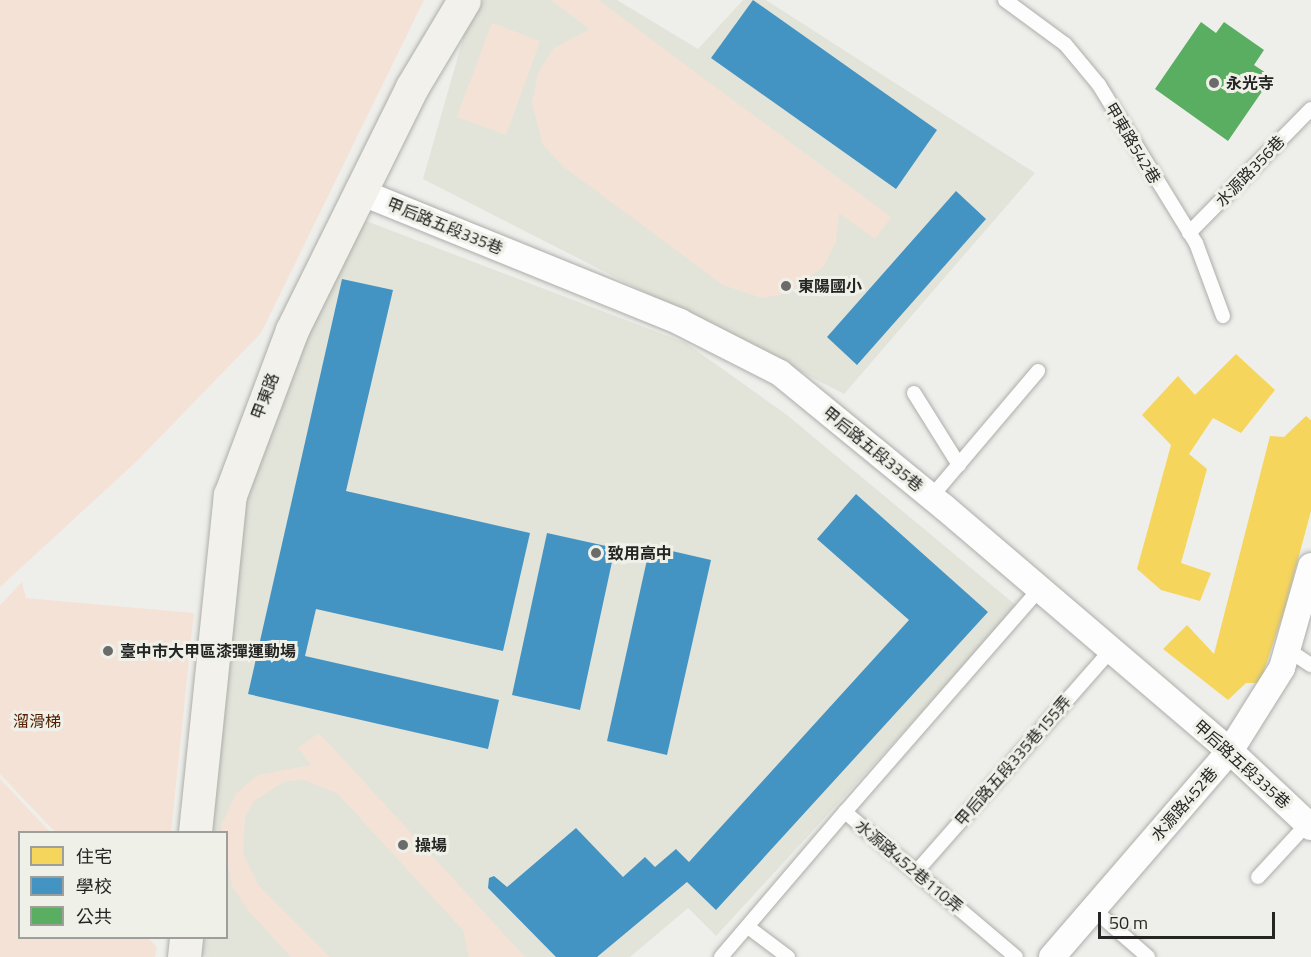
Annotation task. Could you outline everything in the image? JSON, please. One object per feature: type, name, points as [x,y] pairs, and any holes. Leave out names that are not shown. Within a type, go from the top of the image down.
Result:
[{"type":"street","name":"甲東路","points":[[195,831],[230,495],[267,387],[358,191],[464,0]]},
{"type":"street","name":"甲后路五段335巷","points":[[358,191],[731,345],[780,373],[932,496],[1110,651],[1230,751],[1309,826]]},
{"type":"street","name":"水源路452巷","points":[[1052,957],[1230,751],[1282,668],[1310,576]]},
{"type":"lane","name":"甲東路542巷","points":[[1005,0],[1065,44],[1099,85],[1189,233],[1223,316]]},
{"type":"lane","name":"水源路356巷","points":[[1189,233],[1311,109]]},
{"type":"lane","points":[[932,496],[1038,371]]},
{"type":"lane","points":[[914,393],[958,465]]},
{"type":"lane","points":[[845,812],[1039,590]]},
{"type":"lane","points":[[1287,649],[1311,665]]},
{"type":"lane","name":"甲后路五段335巷155弄","points":[[916,872],[1110,651]]},
{"type":"lane","name":"水源路452巷110弄","points":[[721,957],[845,812],[1016,957]]},
{"type":"lane","points":[[1258,877],[1309,826]]},
{"type":"lane","points":[[1093,909],[1148,957]]},
{"type":"lane","points":[[748,927],[788,957]]},
{"type":"shaded area","name":"東陽國小","points":[[484,0],[617,0],[698,49],[743,0],[766,0],[1035,173],[844,394],[423,179],[466,28]]},
{"type":"shaded area","name":"致用高中","points":[[361,219],[686,343],[787,415],[1018,607],[716,936],[688,908],[630,957],[206,957],[200,952],[201,939],[228,939],[228,831],[210,831],[225,641],[247,498],[285,379]]},
{"type":"green space","points":[[0,0],[424,0],[261,333],[136,462],[0,587]]},
{"type":"green space","points":[[551,0],[598,0],[891,217],[875,239],[839,213],[836,241],[824,266],[790,293],[762,298],[723,285],[564,167],[543,145],[532,103],[538,73],[554,48],[590,29]]},
{"type":"green space","points":[[492,23],[540,41],[506,135],[457,117]]},
{"type":"green space","name":"溜滑梯","points":[[22,582],[26,598],[194,613],[171,831],[54,831],[0,774],[0,605]]},
{"type":"green space","name":"操場","points":[[319,733],[525,957],[469,957],[463,930],[338,794],[304,780],[285,781],[254,801],[245,817],[243,854],[259,886],[330,957],[291,957],[248,910],[232,886],[228,864],[228,831],[222,831],[221,826],[236,794],[258,775],[311,765],[298,748]]},
{"type":"green space","points":[[0,779],[49,831],[18,831],[18,939],[149,939],[157,947],[155,957],[0,957]]},
{"type":"building: 住宅","points":[[1236,354],[1275,390],[1241,433],[1213,418],[1189,454],[1207,469],[1181,563],[1211,573],[1200,601],[1161,590],[1137,569],[1171,445],[1142,415],[1178,376],[1195,395]]},
{"type":"building: 住宅","points":[[1306,416],[1311,420],[1311,511],[1284,611],[1260,683],[1246,683],[1228,700],[1163,649],[1187,625],[1214,654],[1270,436],[1284,437]]},
{"type":"building: 學校","points":[[753,0],[937,130],[896,189],[711,58]]},
{"type":"building: 學校","points":[[956,191],[986,219],[857,365],[827,337]]},
{"type":"building: 學校","points":[[342,279],[393,290],[346,491],[530,533],[503,651],[316,609],[305,656],[499,700],[488,749],[248,694]]},
{"type":"building: 學校","points":[[856,494],[988,612],[716,910],[687,882],[597,957],[556,957],[488,888],[489,878],[494,876],[507,887],[576,828],[623,877],[645,857],[655,867],[676,849],[689,862],[909,620],[817,539]]},
{"type":"building: 學校","points":[[547,533],[615,548],[580,710],[512,695]]},
{"type":"building: 學校","points":[[650,546],[711,560],[667,755],[607,741]]},
{"type":"building: 公共","name":"永光寺","points":[[1201,22],[1216,33],[1224,22],[1264,50],[1254,65],[1272,77],[1228,141],[1155,89]]},
{"type":"place","name":"永光寺","points":[[1214,83]]},
{"type":"place","name":"東陽國小","points":[[786,286]]},
{"type":"place","name":"致用高中","points":[[596,553]]},
{"type":"place","name":"臺中市大甲區漆彈運動場","points":[[108,651]]},
{"type":"place","name":"操場","points":[[403,845]]}]
